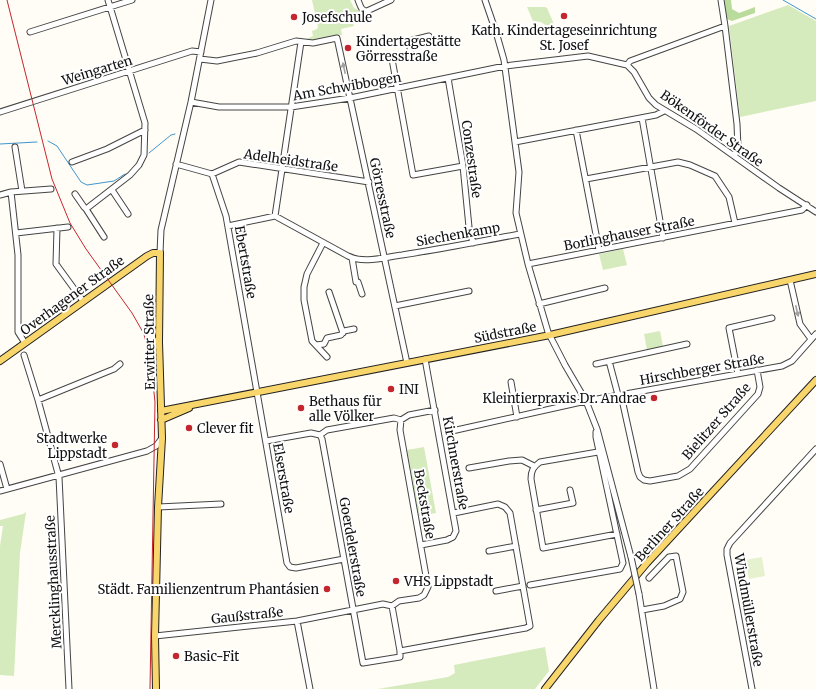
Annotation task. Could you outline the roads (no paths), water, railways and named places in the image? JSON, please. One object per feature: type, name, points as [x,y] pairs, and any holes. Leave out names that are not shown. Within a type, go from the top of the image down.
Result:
[{"type":"main road","name":"Overhagener Straße","points":[[0,361],[147,256],[153,253],[160,253]]},
{"type":"main road","name":"Erwitter Straße","points":[[156,689],[155,636],[158,507],[162,438],[159,342],[160,253]]},
{"type":"main road","name":"Südstraße","points":[[161,411],[550,335],[816,274]]},
{"type":"main road","name":"Berliner Straße","points":[[545,689],[599,620],[647,563],[816,380]]},
{"type":"main road","name":"Südstraße","points":[[161,420],[196,405]]},
{"type":"street","points":[[86,209],[112,190],[139,166],[144,155],[145,130],[143,116],[108,0]]},
{"type":"street","points":[[30,32],[132,0]]},
{"type":"street","name":"Erwitter Straße","points":[[160,253],[161,230],[191,102],[211,0]]},
{"type":"street","points":[[358,0],[362,9],[367,11],[391,0]]},
{"type":"street","points":[[485,0],[496,32],[505,66],[519,172],[516,213],[520,234],[539,304],[550,335],[586,401],[597,429],[632,557],[654,689]]},
{"type":"street","points":[[720,0],[725,26],[736,124],[738,148],[734,156]]},
{"type":"street","points":[[505,66],[588,56],[627,65],[630,61],[725,26]]},
{"type":"street","points":[[429,36],[409,40],[411,55],[392,59],[412,175],[464,166]]},
{"type":"street","name":"Görresstraße","points":[[301,42],[313,43],[337,38],[407,363]]},
{"type":"street","points":[[200,59],[217,61],[257,53],[296,41],[301,42],[275,216],[228,226]]},
{"type":"street","name":"Weingarten","points":[[0,112],[192,52],[201,52]]},
{"type":"street","name":"Bökenförder Straße","points":[[627,65],[634,72],[649,98],[656,105],[696,129],[779,188],[816,212]]},
{"type":"street","name":"Am Schwibbogen","points":[[191,102],[219,107],[291,107],[350,98],[505,66]]},
{"type":"street","name":"Conzestraße","points":[[448,78],[464,166],[472,243]]},
{"type":"street","points":[[515,142],[642,118],[656,115],[664,111]]},
{"type":"street","points":[[642,118],[663,238]]},
{"type":"street","points":[[72,162],[107,149],[145,130]]},
{"type":"street","points":[[576,130],[599,250]]},
{"type":"street","points":[[15,147],[22,191]]},
{"type":"street","name":"Adelheidstraße","points":[[212,174],[239,162],[282,170],[369,182]]},
{"type":"street","points":[[586,180],[678,162],[690,165],[715,176],[729,197],[735,223]]},
{"type":"street","points":[[176,164],[212,174]]},
{"type":"street","name":"Ebertstraße","points":[[212,174],[226,216],[258,392]]},
{"type":"street","points":[[0,195],[11,192],[51,188]]},
{"type":"street","points":[[112,190],[128,214]]},
{"type":"street","points":[[11,192],[18,255],[18,332],[25,343]]},
{"type":"street","points":[[75,194],[104,237]]},
{"type":"street","name":"Borlinghauser Straße","points":[[528,264],[800,210],[807,205]]},
{"type":"street","name":"Siechenkamp","points":[[275,216],[352,258],[370,259],[385,257],[520,234]]},
{"type":"street","points":[[16,232],[68,227]]},
{"type":"street","points":[[56,228],[56,264],[83,301]]},
{"type":"street","points":[[323,243],[307,274],[304,287],[304,300],[312,341],[327,357]]},
{"type":"street","points":[[352,258],[356,282],[358,282],[362,294]]},
{"type":"street","points":[[790,280],[800,324],[811,339]]},
{"type":"street","points":[[539,304],[605,288]]},
{"type":"street","points":[[395,306],[469,291]]},
{"type":"street","points":[[329,292],[343,333]]},
{"type":"street","points":[[738,374],[729,328],[772,318]]},
{"type":"street","points":[[316,345],[324,344],[327,338],[341,335],[344,331],[354,329]]},
{"type":"street","name":"Hirschberger Straße","points":[[452,431],[586,401],[787,365],[816,334]]},
{"type":"street","points":[[596,364],[686,344]]},
{"type":"street","name":"Mercklinghausstraße","points":[[24,356],[59,475],[69,689]]},
{"type":"street","name":"Kirchnerstraße","points":[[421,545],[447,540],[453,537],[456,531],[435,410],[424,359]]},
{"type":"street","points":[[609,361],[619,395]]},
{"type":"street","points":[[38,400],[114,370],[120,364]]},
{"type":"street","name":"Bielitzer Straße","points":[[619,395],[640,477],[644,480],[650,481],[678,476],[690,469],[758,394],[760,387],[757,370]]},
{"type":"street","points":[[511,382],[517,417]]},
{"type":"street","name":"Elserstraße","points":[[258,392],[287,563],[290,567],[296,568],[344,559]]},
{"type":"street","points":[[266,441],[311,433],[320,435],[326,430],[394,418],[401,420],[409,415],[435,410]]},
{"type":"street","name":"Beckstraße","points":[[392,606],[399,601],[419,598],[424,595],[428,587],[400,430],[401,420]]},
{"type":"street","points":[[530,585],[620,569],[623,563],[598,452],[596,437],[597,429]]},
{"type":"street","name":"Goerdelerstraße","points":[[320,435],[322,439],[363,663],[400,657],[400,652]]},
{"type":"street","points":[[0,491],[147,451],[156,446],[162,438]]},
{"type":"street","name":"Windmüllerstraße","points":[[752,689],[728,563],[727,549],[730,543],[816,449]]},
{"type":"street","points":[[147,451],[154,452],[161,458]]},
{"type":"street","points":[[598,452],[540,462],[534,466],[531,473],[531,479],[543,548],[617,534]]},
{"type":"street","points":[[469,468],[522,460],[534,466]]},
{"type":"street","points":[[0,464],[7,489]]},
{"type":"street","points":[[536,510],[573,503],[570,490]]},
{"type":"street","points":[[158,507],[221,504]]},
{"type":"street","points":[[297,621],[383,604],[392,606],[400,652],[530,626],[510,513],[505,507],[498,504],[454,513]]},
{"type":"street","points":[[489,551],[516,546]]},
{"type":"street","points":[[642,610],[664,606],[680,599],[683,592],[676,556],[669,557],[649,578]]},
{"type":"street","points":[[496,592],[523,586]]},
{"type":"street","name":"Gaußstraße","points":[[155,636],[297,621],[310,689]]},
{"type":"waterway","points":[[783,0],[816,19]]},
{"type":"waterway","points":[[149,153],[171,135],[175,134]]},
{"type":"waterway","points":[[48,141],[57,146],[81,182],[87,185],[114,181],[125,174]]},
{"type":"waterway","points":[[0,144],[37,142]]},
{"type":"railway","points":[[7,0],[52,179],[70,223],[86,249],[132,313],[144,334],[151,364],[155,402],[150,689]]},
{"type":"place","name":"Kath. Kindertageseinrichtung St. Josef","points":[[564,16]]},
{"type":"place","name":"Josefschule","points":[[294,17]]},
{"type":"place","name":"Kindertagestätte Görresstraße","points":[[348,48]]},
{"type":"place","name":"INI","points":[[391,389]]},
{"type":"place","name":"Kleintierpraxis Dr. Andrae","points":[[654,398]]},
{"type":"place","name":"Bethaus für alle Völker","points":[[301,408]]},
{"type":"place","name":"Clever fit","points":[[189,428]]},
{"type":"place","name":"Stadtwerke Lippstadt","points":[[115,445]]},
{"type":"place","name":"VHS Lippstadt","points":[[396,581]]},
{"type":"place","name":"Städt. Familienzentrum Phantásien","points":[[327,589]]},
{"type":"place","name":"Basic-Fit","points":[[176,656]]}]
